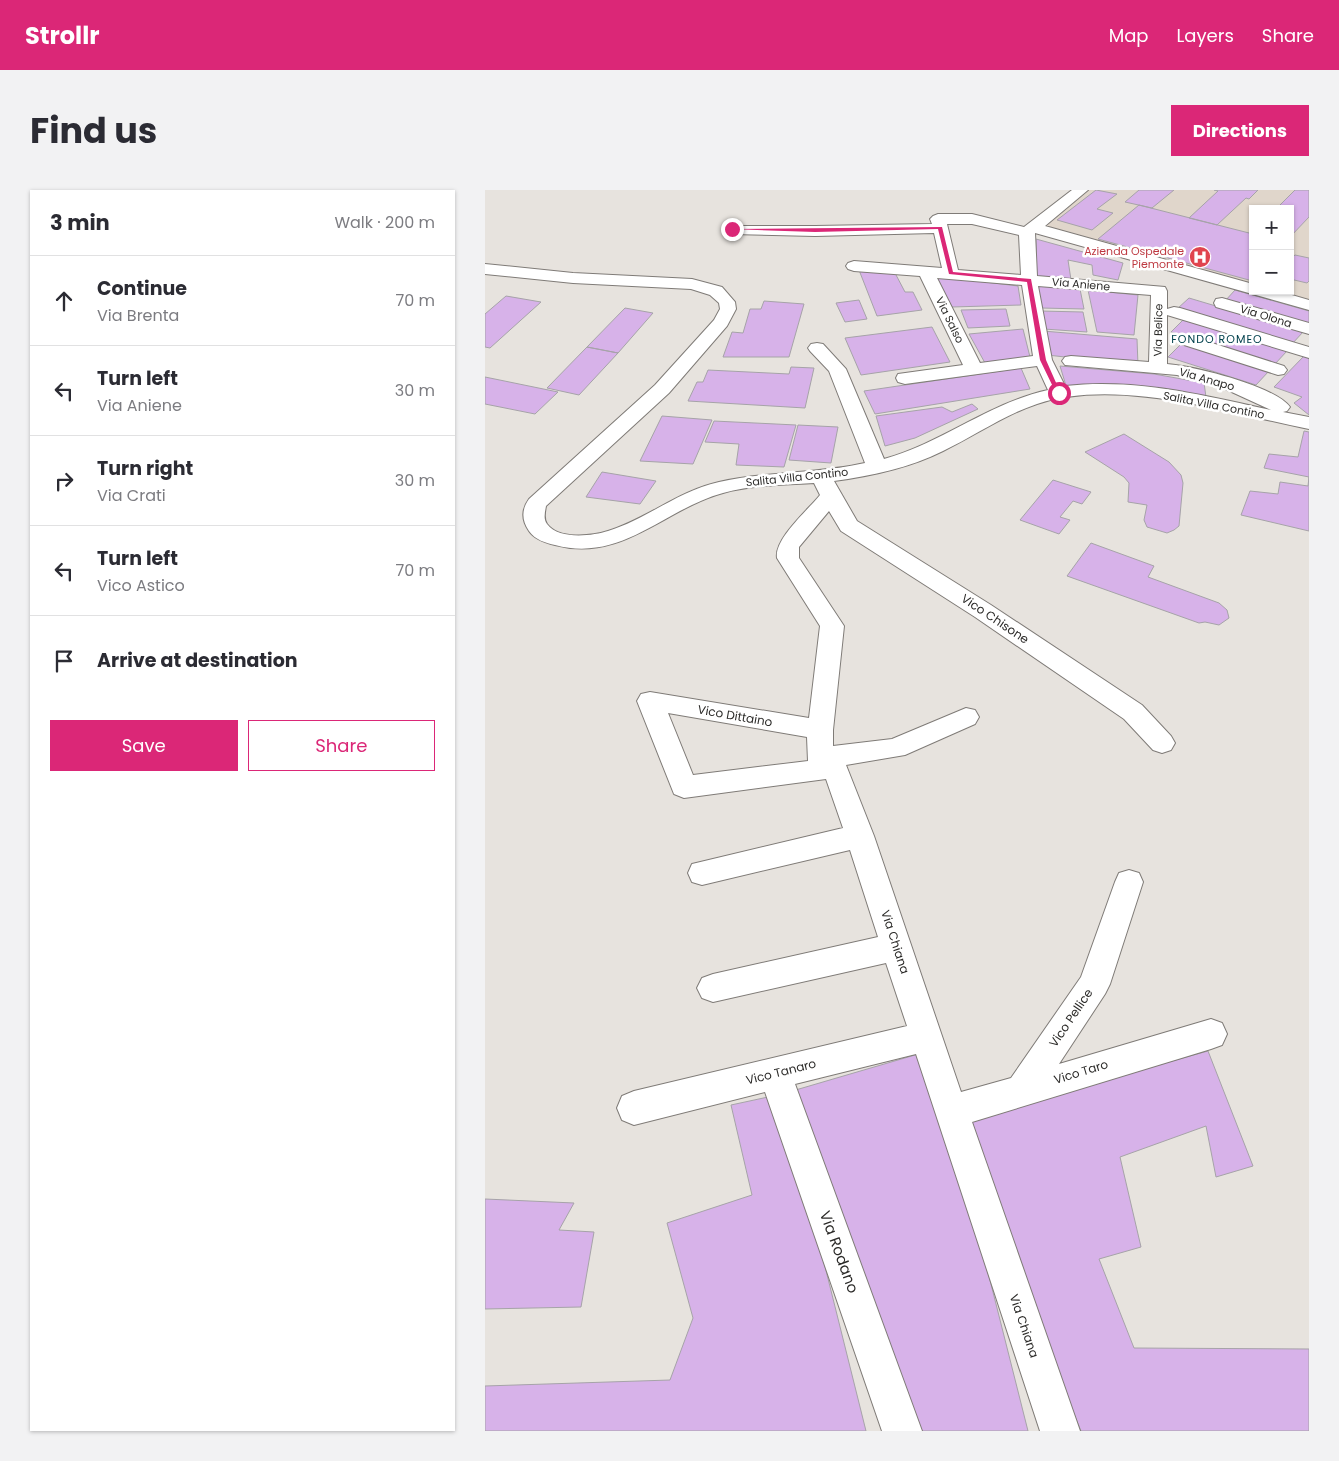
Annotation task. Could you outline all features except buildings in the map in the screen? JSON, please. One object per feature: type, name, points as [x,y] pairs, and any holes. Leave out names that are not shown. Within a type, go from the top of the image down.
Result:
[{"type":"street","points":[[1030,229],[1081,190]]},
{"type":"street","points":[[815,213],[815,231]]},
{"type":"street","points":[[732,229],[815,231],[939,224],[972,219],[1030,229],[1249,288]]},
{"type":"street","points":[[939,224],[951,273]]},
{"type":"street","points":[[1030,229],[1029,280],[1043,360],[1059,393]]},
{"type":"street","name":"Via Aniene","points":[[854,266],[1159,291]]},
{"type":"street","name":"Salita Villa Contino","points":[[485,269],[573,278],[692,284],[716,291],[727,302],[728,309],[721,322],[662,390],[536,504],[532,514],[534,523],[540,531],[553,538],[568,541],[587,542],[608,539],[627,533],[685,501],[715,489],[753,481],[826,486],[935,448],[1019,404],[1059,393],[1099,389],[1165,394],[1307,423]]},
{"type":"street","name":"Via Salso","points":[[926,271],[974,369]]},
{"type":"street","name":"Via Belice","points":[[1158,368],[1159,291]]},
{"type":"street","points":[[1273,295],[1309,305]]},
{"type":"street","name":"Via Olona","points":[[1222,303],[1309,329]]},
{"type":"street","points":[[1174,312],[1302,351]]},
{"type":"street","points":[[1262,389],[1278,370],[1302,351],[1309,334]]},
{"type":"street","points":[[1187,340],[1278,370]]},
{"type":"street","points":[[817,348],[821,355],[837,369],[877,467]]},
{"type":"street","points":[[905,378],[1043,360]]},
{"type":"street","name":"Via Anapo","points":[[1071,361],[1158,368],[1202,375],[1272,402],[1307,423]]},
{"type":"street","name":"Vico Chisone","points":[[826,486],[849,526],[983,611],[1133,712],[1162,743]]},
{"type":"street","name":"Via Chiana","points":[[826,486],[787,551],[788,558],[832,626],[825,752],[860,836],[951,1112],[1060,1431]]},
{"type":"street","name":"Vico Dittaino","points":[[650,701],[825,752],[683,787],[650,701]]},
{"type":"street","points":[[825,752],[896,748],[966,717]]},
{"type":"street","points":[[702,873],[860,836]]},
{"type":"street","name":"Vico Pellice","points":[[1022,1090],[1094,984],[1129,882]]},
{"type":"street","points":[[713,988],[897,947]]},
{"type":"street","name":"Vico Taro","points":[[951,1112],[1211,1034]]},
{"type":"street","name":"Vico Tanaro","points":[[634,1108],[927,1036]]},
{"type":"street","name":"Via Rodano","points":[[775,1074],[902,1431]]},
{"type":"shaded area","name":"Azienda Ospedale Piemonte","points":[[1088,190],[1309,190],[1309,304],[1279,295],[1294,295],[1294,205],[1249,205],[1249,286],[1042,226]]},
{"type":"place","name":"Azienda Ospedale Piemonte","points":[[1200,257]]},
{"type":"district","name":"FONDO ROMEO","points":[[1217,339]]},
{"type":"route","points":[[732,229],[815,231],[940,228],[951,273],[1029,280],[1043,360],[1059,393]]}]
